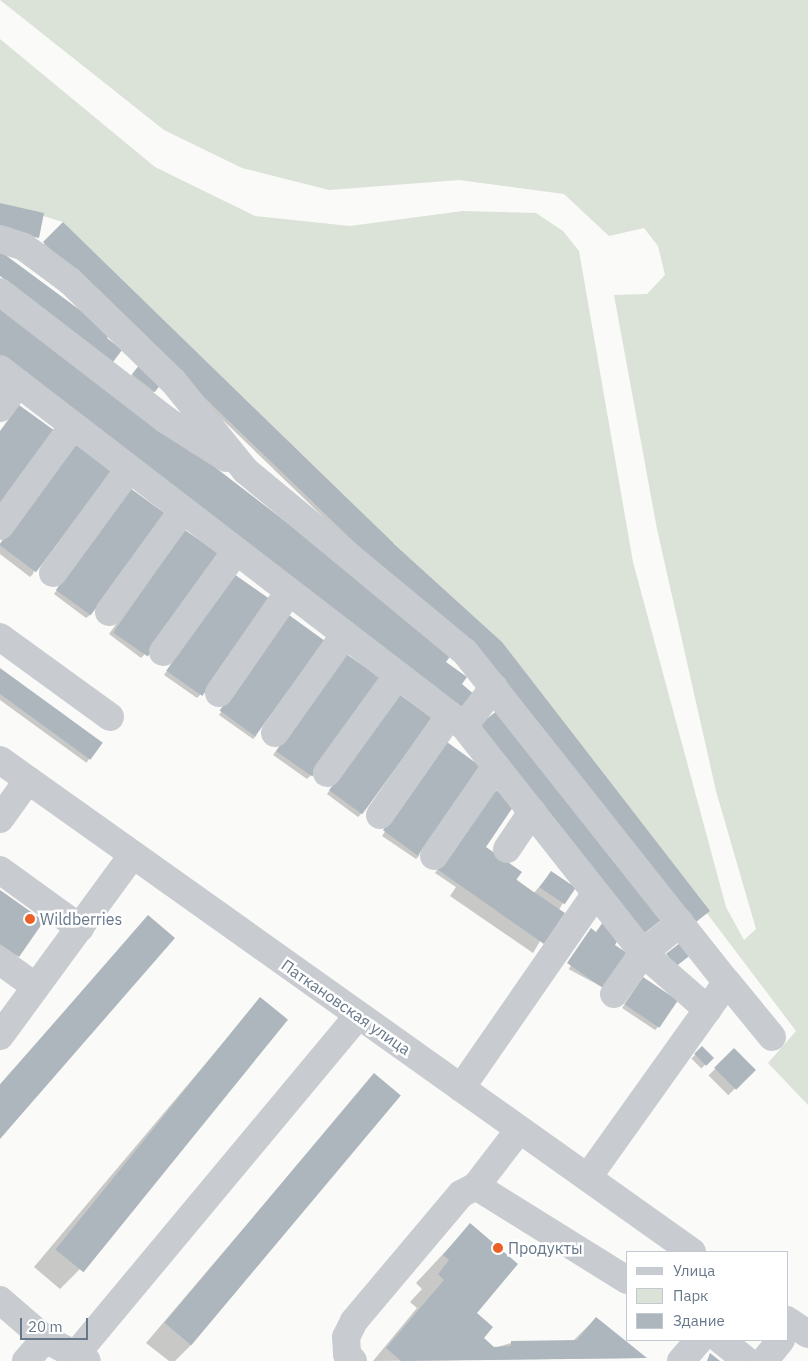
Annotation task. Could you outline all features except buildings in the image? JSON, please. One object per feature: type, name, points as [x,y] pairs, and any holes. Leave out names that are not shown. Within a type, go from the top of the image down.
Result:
[{"type":"street","points":[[0,239],[24,247],[70,281],[173,381],[246,471]]},
{"type":"street","points":[[0,292],[115,380],[246,471],[431,621],[494,687],[772,1037]]},
{"type":"street","points":[[115,380],[138,347]]},
{"type":"street","points":[[0,408],[9,376],[457,720],[496,766],[643,953],[708,1010]]},
{"type":"street","points":[[0,526],[74,426]]},
{"type":"street","points":[[53,573],[129,469]]},
{"type":"street","points":[[109,612],[183,510]]},
{"type":"street","points":[[163,652],[236,551]]},
{"type":"street","points":[[219,693],[289,592]]},
{"type":"street","points":[[275,733],[344,634]]},
{"type":"street","points":[[0,637],[110,717]]},
{"type":"street","points":[[327,773],[398,675]]},
{"type":"street","points":[[380,815],[457,720],[494,687]]},
{"type":"street","name":"Паткановская улица","points":[[0,760],[691,1251]]},
{"type":"street","points":[[434,856],[496,766]]},
{"type":"street","points":[[0,819],[28,780]]},
{"type":"street","points":[[507,849],[532,812]]},
{"type":"street","points":[[0,1036],[133,854]]},
{"type":"street","points":[[0,870],[80,928]]},
{"type":"street","points":[[461,1088],[596,893]]},
{"type":"street","points":[[614,994],[643,953],[680,923]]},
{"type":"street","points":[[0,961],[36,987]]},
{"type":"street","points":[[588,1178],[728,982]]},
{"type":"street","points":[[0,1300],[45,1339],[82,1357],[358,1016]]},
{"type":"street","points":[[353,1361],[347,1354],[346,1337],[354,1321],[461,1194],[476,1186],[519,1130]]},
{"type":"street","points":[[476,1186],[626,1279]]},
{"type":"street","points":[[26,1361],[45,1339]]},
{"type":"street","points":[[681,1361],[698,1341]]},
{"type":"street","points":[[721,1341],[747,1361]]},
{"type":"street","points":[[764,1361],[781,1341]]},
{"type":"green space","points":[[0,0],[808,0],[808,1105],[768,1063],[796,1031],[502,642],[393,543],[63,222],[0,203],[0,39],[155,167],[255,216],[350,226],[463,211],[536,213],[563,231],[579,251],[633,562],[726,907],[744,940],[756,929],[716,791],[657,529],[614,295],[647,294],[665,275],[658,246],[644,228],[609,236],[564,194],[459,180],[329,190],[242,168],[164,130]]},
{"type":"place","name":"Wildberries","points":[[30,919]]},
{"type":"place","name":"Продукты","points":[[498,1248]]}]
